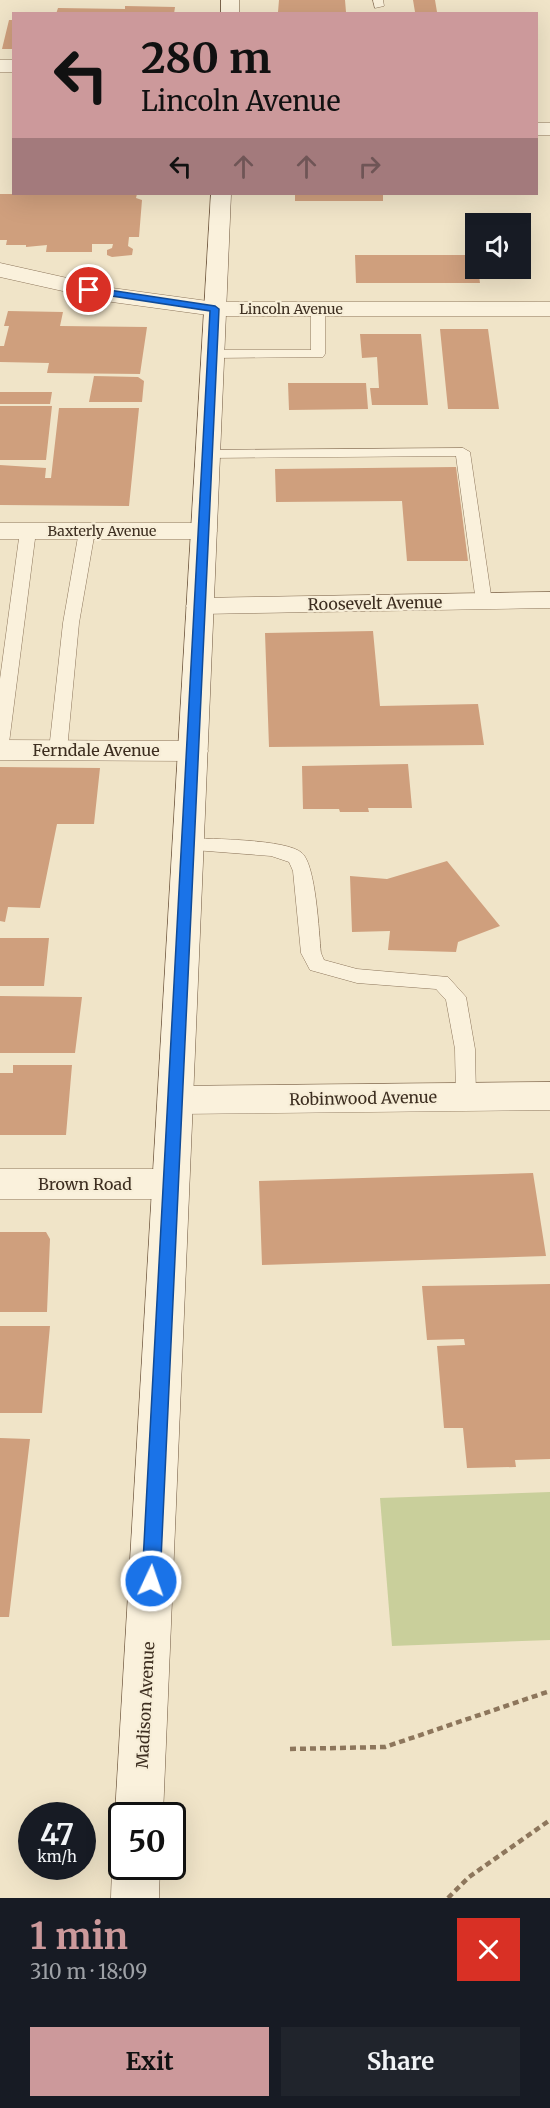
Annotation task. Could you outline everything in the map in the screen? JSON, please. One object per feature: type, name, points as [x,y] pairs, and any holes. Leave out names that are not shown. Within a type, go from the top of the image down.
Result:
[{"type":"main road","name":"Madison Avenue","points":[[140,1802],[221,195]]},
{"type":"main road","name":"Lincoln Avenue","points":[[0,270],[111,295],[215,309],[550,309]]},
{"type":"main road","name":"Baxterly Avenue","points":[[0,531],[204,531]]},
{"type":"main road","name":"Roosevelt Avenue","points":[[200,606],[550,600]]},
{"type":"main road","name":"Ferndale Avenue","points":[[0,750],[193,751]]},
{"type":"main road","name":"Robinwood Avenue","points":[[176,1100],[550,1096]]},
{"type":"main road","name":"Brown Road","points":[[0,1184],[171,1184]]},
{"type":"main road","points":[[135,1898],[136,1880]]},
{"type":"lane","points":[[213,354],[318,354],[318,309]]},
{"type":"lane","points":[[208,454],[463,452],[484,602]]},
{"type":"lane","points":[[0,743],[28,531]]},
{"type":"lane","points":[[58,750],[71,623],[87,531]]},
{"type":"lane","points":[[188,844],[271,850],[284,852],[296,858],[302,871],[311,953],[317,965],[357,976],[441,982],[456,998],[464,1044],[466,1097]]},
{"type":"path","points":[[291,1749],[385,1747],[550,1692]]},
{"type":"path","points":[[448,1898],[469,1877],[550,1820]]},
{"type":"green space","points":[[550,1492],[550,1640],[392,1646],[380,1498]]},
{"type":"building","points":[[279,0],[345,0],[346,12],[278,12]]},
{"type":"building","points":[[413,0],[435,0],[437,12],[415,12]]},
{"type":"building","points":[[125,6],[175,7],[174,12],[57,12],[58,8],[125,9]]},
{"type":"building","points":[[9,20],[12,20],[12,49],[2,49]]},
{"type":"building","points":[[0,194],[137,195],[136,198],[142,200],[139,237],[129,237],[128,246],[133,249],[132,255],[112,257],[107,255],[107,250],[112,248],[113,244],[92,244],[92,252],[46,252],[47,245],[26,247],[26,245],[6,245],[7,240],[0,240]]},
{"type":"building","points":[[295,195],[383,195],[383,201],[295,201]]},
{"type":"building","points":[[355,255],[465,255],[465,279],[479,279],[480,283],[356,283]]},
{"type":"building","points":[[8,311],[63,312],[60,326],[147,327],[140,374],[47,373],[49,363],[0,362],[0,346],[4,346],[9,326],[4,326]]},
{"type":"building","points":[[440,329],[488,329],[499,409],[448,409]]},
{"type":"building","points":[[360,334],[421,334],[428,405],[372,405],[370,388],[379,388],[377,357],[362,358]]},
{"type":"building","points":[[94,376],[138,377],[144,381],[142,402],[89,402]]},
{"type":"building","points":[[288,383],[366,383],[368,409],[289,410]]},
{"type":"building","points":[[0,392],[52,392],[50,404],[0,404]]},
{"type":"building","points":[[0,406],[52,406],[46,460],[0,460]]},
{"type":"building","points":[[59,408],[139,408],[129,506],[0,505],[0,465],[46,468],[45,478],[51,478]]},
{"type":"building","points":[[456,467],[468,561],[407,561],[402,501],[276,502],[275,469]]},
{"type":"building","points":[[373,631],[380,706],[478,704],[484,745],[269,747],[265,633]]},
{"type":"building","points":[[408,764],[412,808],[368,808],[369,812],[303,809],[302,766]]},
{"type":"building","points":[[0,767],[100,768],[94,824],[57,824],[40,908],[8,907],[5,922],[0,921]]},
{"type":"building","points":[[447,861],[500,926],[458,942],[456,952],[388,950],[390,931],[352,932],[350,876],[387,879]]},
{"type":"building","points":[[0,938],[49,938],[44,986],[0,986]]},
{"type":"building","points":[[0,996],[82,997],[75,1053],[0,1053]]},
{"type":"building","points":[[13,1065],[72,1065],[66,1135],[0,1135],[0,1073],[13,1073]]},
{"type":"building","points":[[533,1173],[546,1256],[262,1265],[259,1181]]},
{"type":"building","points":[[0,1232],[46,1232],[50,1239],[47,1312],[0,1312]]},
{"type":"building","points":[[550,1284],[550,1459],[515,1460],[516,1467],[467,1468],[463,1428],[444,1428],[437,1346],[465,1345],[464,1339],[427,1340],[422,1286]]},
{"type":"building","points":[[0,1326],[50,1326],[42,1413],[0,1413]]},
{"type":"building","points":[[0,1438],[30,1439],[9,1617],[0,1617]]},
{"type":"route","points":[[89,290],[215,309],[151,1581]]}]
